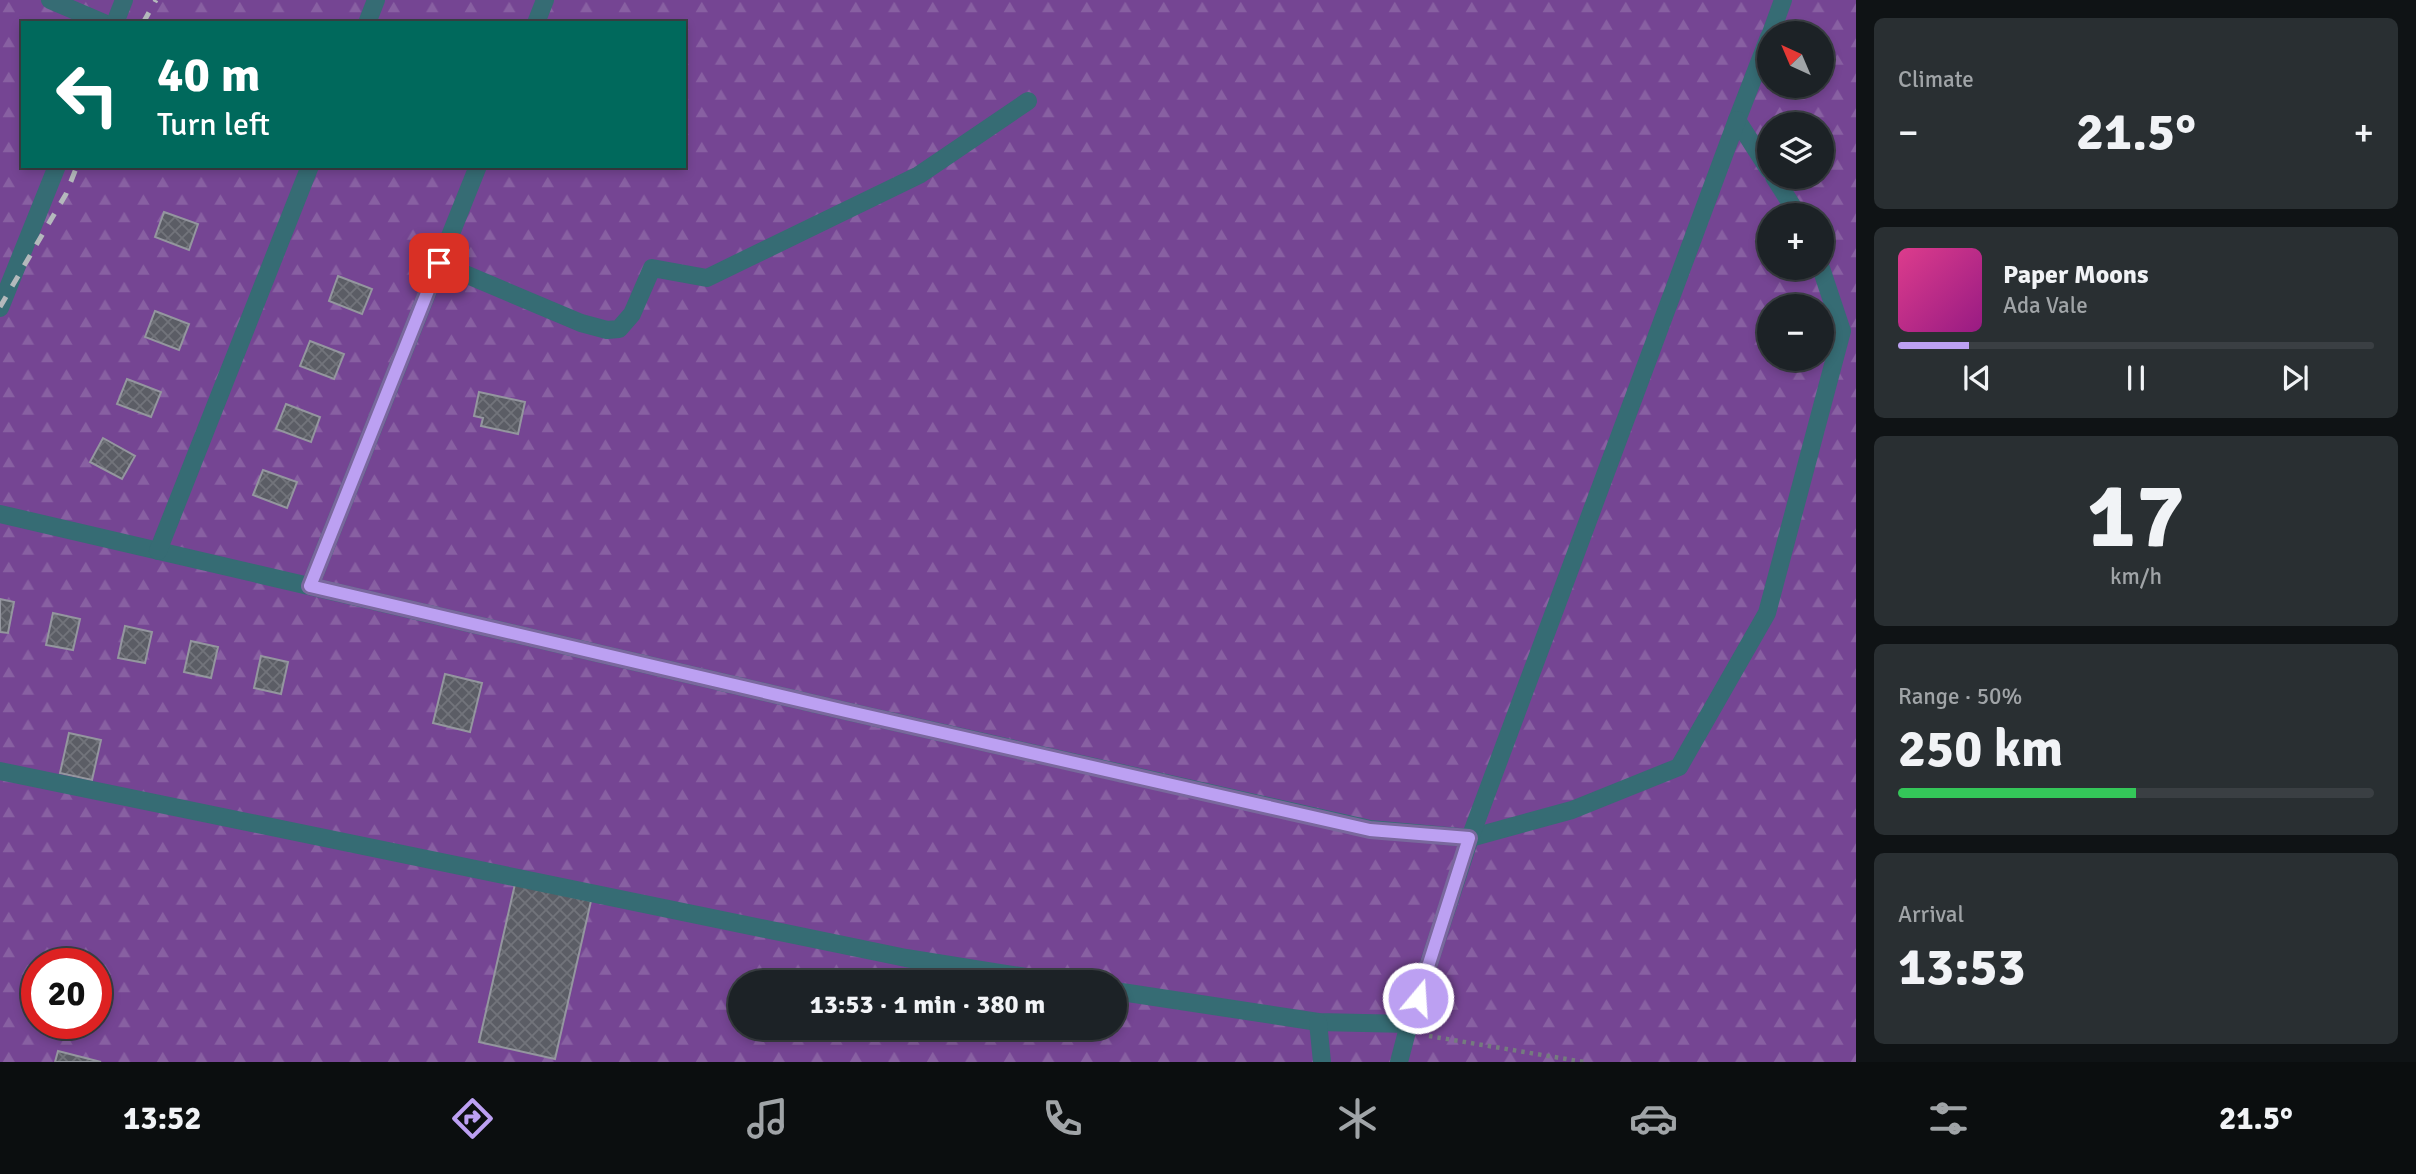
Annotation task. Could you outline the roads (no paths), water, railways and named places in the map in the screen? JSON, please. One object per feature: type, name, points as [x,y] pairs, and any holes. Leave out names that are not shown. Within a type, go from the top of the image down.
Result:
[{"type":"lane","points":[[50,0],[99,21]]},
{"type":"lane","points":[[116,21],[124,0]]},
{"type":"lane","points":[[368,21],[376,0]]},
{"type":"lane","points":[[537,21],[545,0]]},
{"type":"lane","points":[[1775,21],[1783,0]]},
{"type":"lane","points":[[1399,1062],[1469,838],[1757,68]]},
{"type":"lane","points":[[439,263],[581,323],[607,330],[619,329],[632,314],[652,268],[707,278],[919,175],[1028,101]]},
{"type":"lane","points":[[1737,120],[1757,151]]},
{"type":"lane","points":[[0,308],[56,168]]},
{"type":"lane","points":[[158,551],[309,168]]},
{"type":"lane","points":[[310,586],[477,168]]},
{"type":"lane","points":[[0,514],[1370,830],[1469,838],[1572,810],[1679,767],[1768,613],[1842,331],[1825,280]]},
{"type":"lane","points":[[0,771],[906,958],[982,970]]},
{"type":"lane","points":[[1127,993],[1318,1022],[1408,1028]]},
{"type":"lane","points":[[1318,1022],[1322,1062]]},
{"type":"railway","points":[[144,21],[156,0]]},
{"type":"railway","points":[[0,307],[66,194],[76,168]]}]
